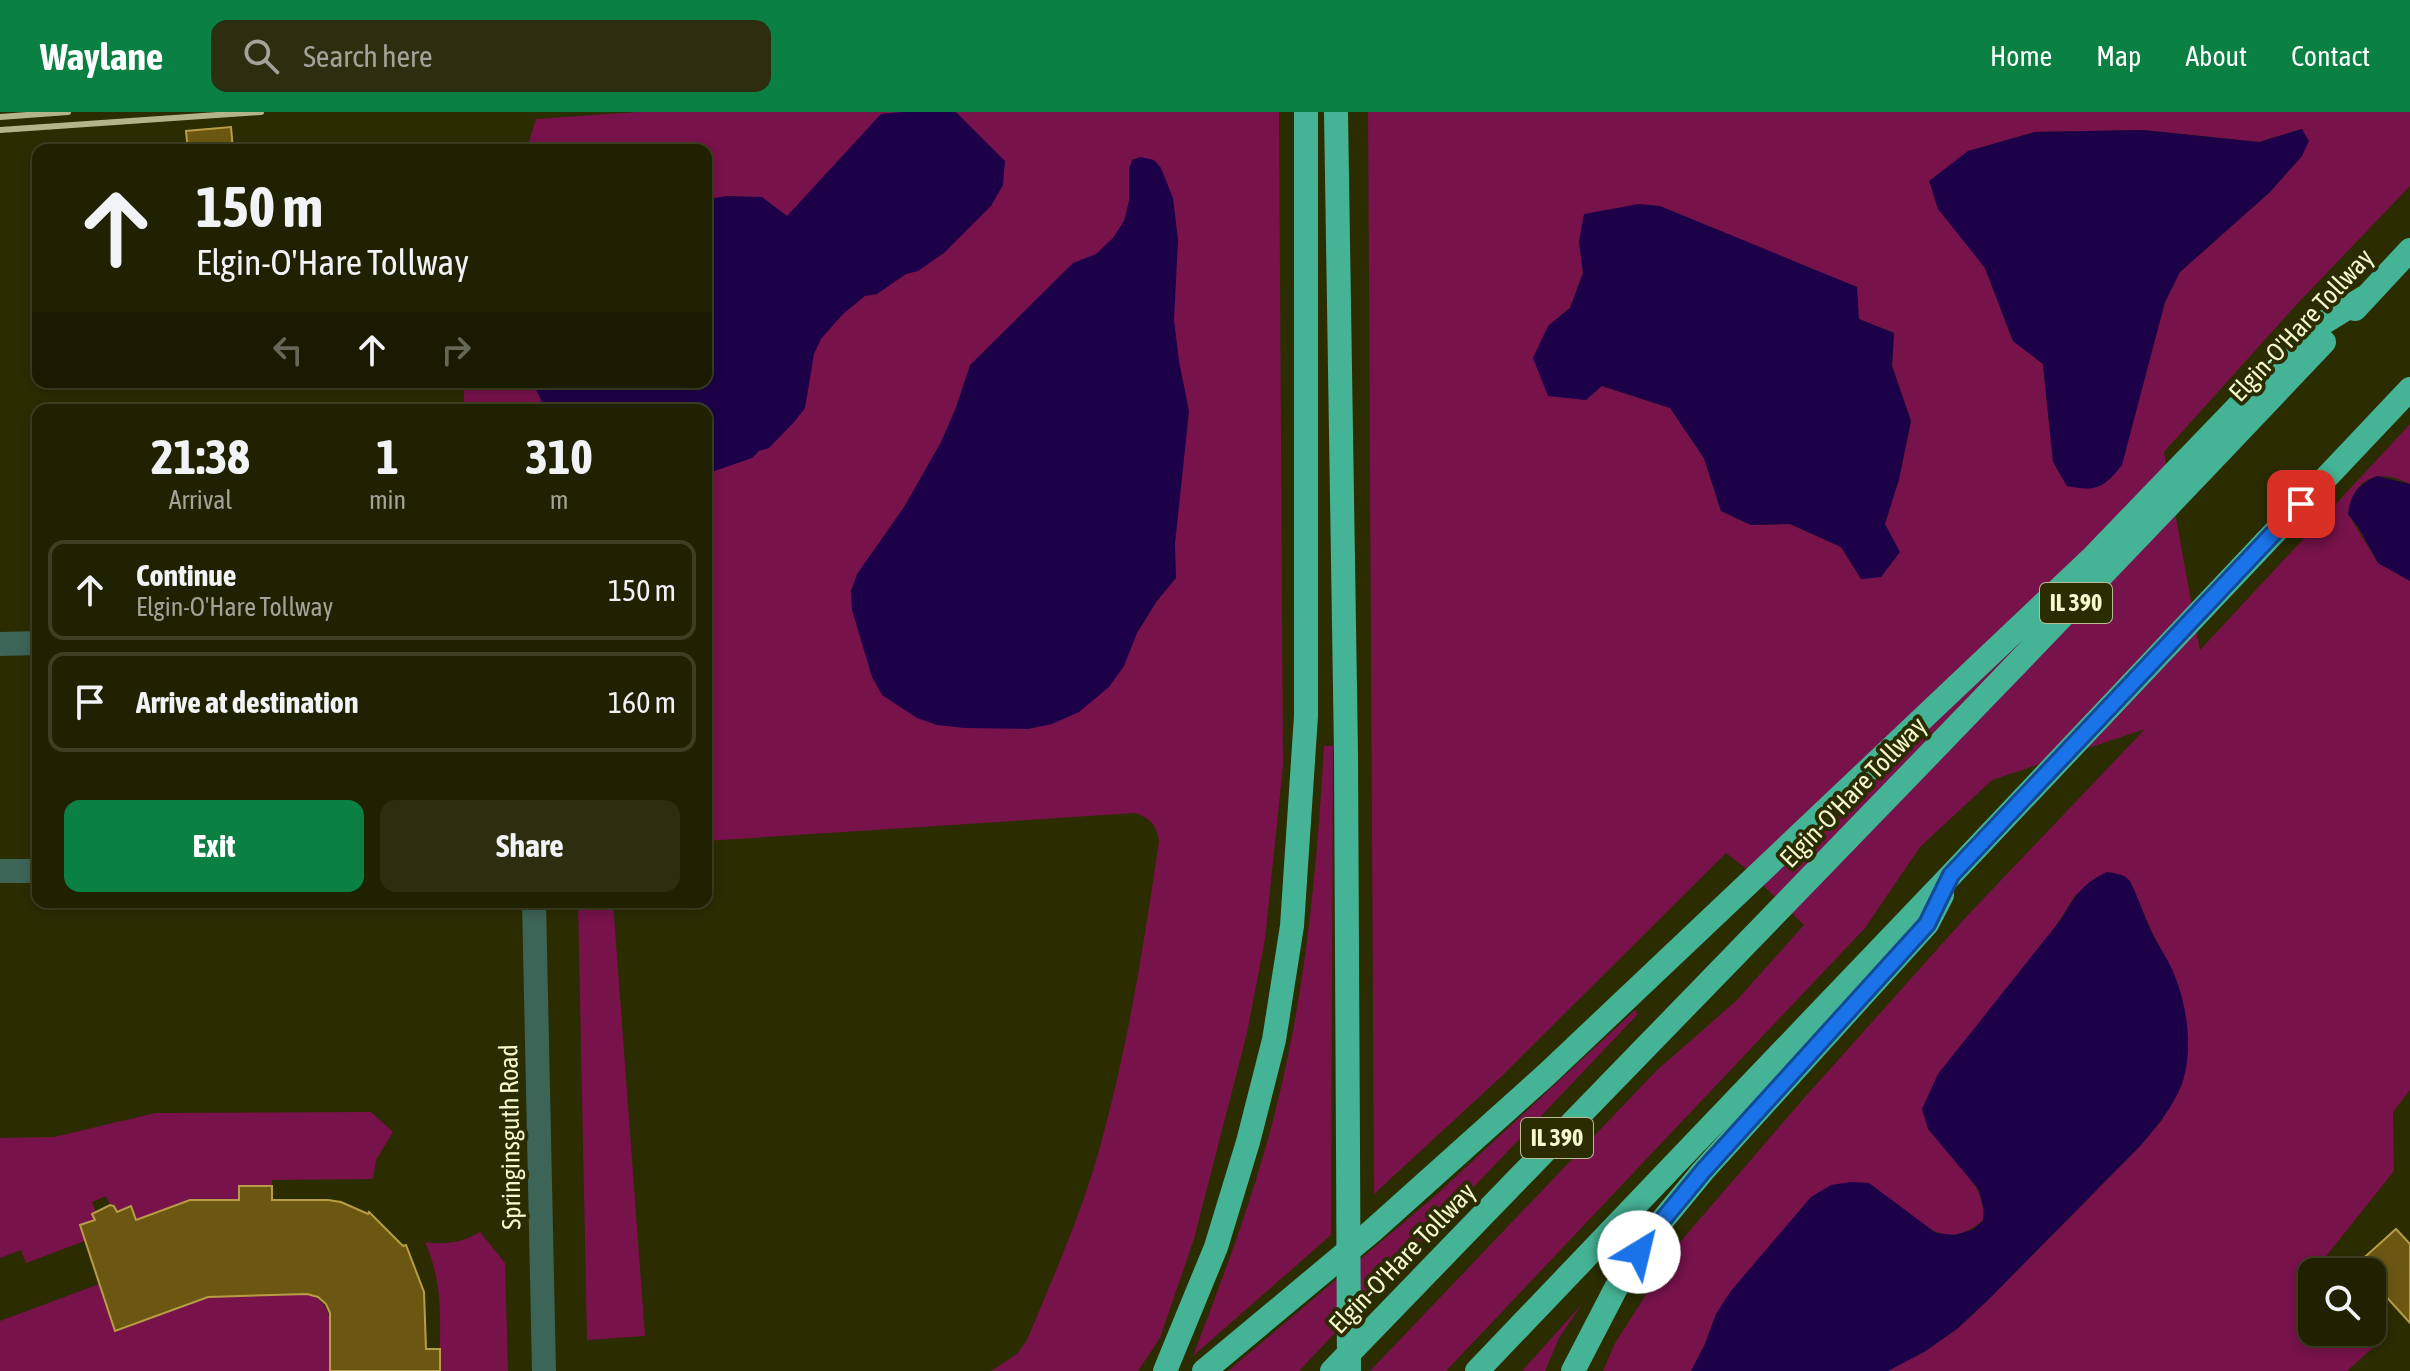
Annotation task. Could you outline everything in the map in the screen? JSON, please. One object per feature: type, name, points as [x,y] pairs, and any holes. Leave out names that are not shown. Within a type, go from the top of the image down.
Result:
[{"type":"highway","points":[[1165,1371],[1216,1247],[1248,1142],[1274,1040],[1292,926],[1306,716],[1306,112]]},
{"type":"highway","points":[[1336,112],[1346,753],[1349,1371]]},
{"type":"highway","name":"Elgin-O'Hare Tollway","points":[[1332,1371],[2095,584],[2410,250]]},
{"type":"highway","points":[[1204,1371],[1348,1251],[1547,1074],[2091,559],[2313,329],[2365,297]]},
{"type":"highway","points":[[1477,1371],[2410,389]]},
{"type":"highway","points":[[1573,1371],[1616,1288],[1651,1234],[1703,1171],[1927,924],[1951,875]]},
{"type":"street","points":[[0,644],[32,643]]},
{"type":"street","points":[[0,871],[32,871]]},
{"type":"street","name":"Springinsguth Road","points":[[534,908],[544,1371]]},
{"type":"shaded area","points":[[637,112],[1279,112],[1283,766],[1265,939],[1247,1033],[1194,1239],[1160,1338],[1138,1371],[991,1371],[1017,1354],[1027,1340],[1072,1231],[1095,1164],[1116,1085],[1140,963],[1159,841],[1156,830],[1149,820],[1135,813],[712,841],[712,404],[464,404],[464,388],[712,388],[712,144],[528,144],[536,119]]},
{"type":"shaded area","points":[[956,112],[1005,161],[1003,185],[991,206],[944,253],[877,294],[865,296],[843,314],[821,339],[814,354],[805,408],[769,448],[759,451],[752,458],[712,472],[712,404],[543,404],[535,388],[712,388],[712,198],[762,197],[787,216],[881,114]]},
{"type":"shaded area","points":[[1368,112],[2410,112],[2410,186],[2298,303],[2164,452],[2200,650],[2410,424],[2410,484],[2387,476],[2369,479],[2356,492],[2348,514],[2378,563],[2410,581],[2410,1090],[2393,1112],[2394,1171],[2325,1258],[2298,1258],[2298,1346],[2375,1346],[2347,1371],[1887,1371],[1924,1352],[1957,1329],[2141,1145],[2163,1119],[2172,971],[2130,881],[2076,894],[1928,1129],[1973,1182],[1983,1207],[1983,1220],[1960,1234],[1945,1234],[1921,1224],[1811,1197],[1716,1314],[1691,1371],[1603,1371],[1615,1343],[1680,1242],[1966,917],[2145,729],[1992,780],[1920,847],[1865,928],[1446,1371],[1370,1371],[1656,1071],[1736,1001],[1804,925],[1726,853],[1503,1075],[1374,1194]],"holes":[[[2302,129],[2302,156],[2270,192],[2180,272],[2165,302],[2144,378],[2067,486],[2053,462],[2043,364],[2013,341],[1985,268],[1968,151],[2035,132],[2143,130],[2259,142]],[[1660,206],[1859,319],[1894,333],[1892,366],[1911,421],[1899,479],[1885,524],[1861,579],[1841,547],[1790,524],[1751,525],[1721,511],[1704,458],[1670,408],[1602,386],[1548,326],[1570,308],[1583,273],[1579,241]]]},
{"type":"shaded area","points":[[2302,129],[2309,141],[2302,156],[2270,192],[2180,272],[2165,302],[2122,465],[2099,486],[2067,486],[2053,462],[2043,364],[2013,341],[1985,268],[1938,209],[1929,181],[1968,151],[2035,132],[2143,130],[2259,142]]},
{"type":"shaded area","points":[[1140,157],[1154,160],[1161,168],[1173,198],[1178,240],[1174,320],[1189,411],[1175,544],[1176,578],[1137,633],[1124,666],[1109,687],[1079,712],[1052,724],[1028,729],[965,728],[937,725],[917,718],[882,695],[872,677],[852,610],[851,591],[857,574],[904,507],[941,442],[970,365],[1073,263],[1096,254],[1113,238],[1124,221],[1129,201],[1132,160]]},
{"type":"shaded area","points":[[1639,204],[1660,206],[1857,287],[1859,319],[1894,333],[1892,366],[1911,421],[1899,479],[1885,524],[1900,552],[1881,577],[1861,579],[1841,547],[1790,524],[1751,525],[1721,511],[1704,458],[1670,408],[1602,386],[1586,400],[1548,396],[1533,358],[1548,326],[1570,308],[1583,273],[1579,241],[1584,214]]},
{"type":"shaded area","points":[[2377,476],[2410,484],[2410,581],[2378,563],[2348,514],[2356,490]]},
{"type":"shaded area","points":[[1324,746],[1333,746],[1331,1235],[1193,1356],[1249,1202],[1286,1064],[1309,928]]},
{"type":"shaded area","points":[[2107,872],[2122,875],[2131,883],[2151,932],[2172,969],[2185,1011],[2188,1056],[2182,1084],[2147,1138],[1957,1329],[1924,1352],[1888,1371],[1691,1371],[1716,1314],[1730,1292],[1811,1197],[1831,1185],[1869,1183],[1936,1233],[1954,1235],[1972,1230],[1983,1221],[1979,1190],[1928,1129],[1922,1109],[1938,1074],[2062,918],[2075,897],[2092,880]]},
{"type":"shaded area","points":[[578,908],[613,908],[645,1336],[587,1340]]},
{"type":"shaded area","points":[[1635,1010],[1638,1014],[1299,1371],[1228,1371],[1435,1196]]},
{"type":"shaded area","points":[[371,1112],[393,1132],[376,1160],[373,1179],[272,1180],[272,1186],[239,1186],[239,1200],[190,1200],[136,1220],[131,1207],[117,1212],[106,1196],[92,1202],[95,1220],[80,1225],[85,1241],[26,1263],[21,1250],[0,1258],[0,1138],[54,1137],[155,1113]]},
{"type":"shaded area","points":[[480,1232],[505,1263],[508,1371],[440,1371],[438,1290],[425,1242],[453,1242]]},
{"type":"shaded area","points":[[99,1284],[115,1331],[208,1297],[307,1294],[325,1306],[329,1315],[330,1371],[0,1371],[0,1321]]},
{"type":"shaded area","points":[[1582,1304],[1559,1338],[1545,1371],[1522,1371]]},
{"type":"building","points":[[231,127],[232,144],[187,144],[186,131]]},
{"type":"building","points":[[239,1186],[272,1186],[272,1200],[341,1202],[369,1212],[403,1246],[406,1245],[424,1292],[426,1349],[440,1349],[440,1371],[330,1371],[330,1313],[318,1297],[307,1294],[208,1297],[115,1331],[80,1225],[95,1220],[92,1214],[110,1205],[117,1212],[131,1206],[136,1220],[190,1200],[239,1200]]},
{"type":"building","points":[[2396,1229],[2410,1244],[2410,1323],[2386,1296],[2386,1258],[2364,1258]]},
{"type":"railway","points":[[0,117],[68,112]]},
{"type":"railway","points":[[0,130],[261,112]]},
{"type":"route","points":[[1639,1252],[1703,1171],[1927,924],[1951,875],[2301,504]]}]
